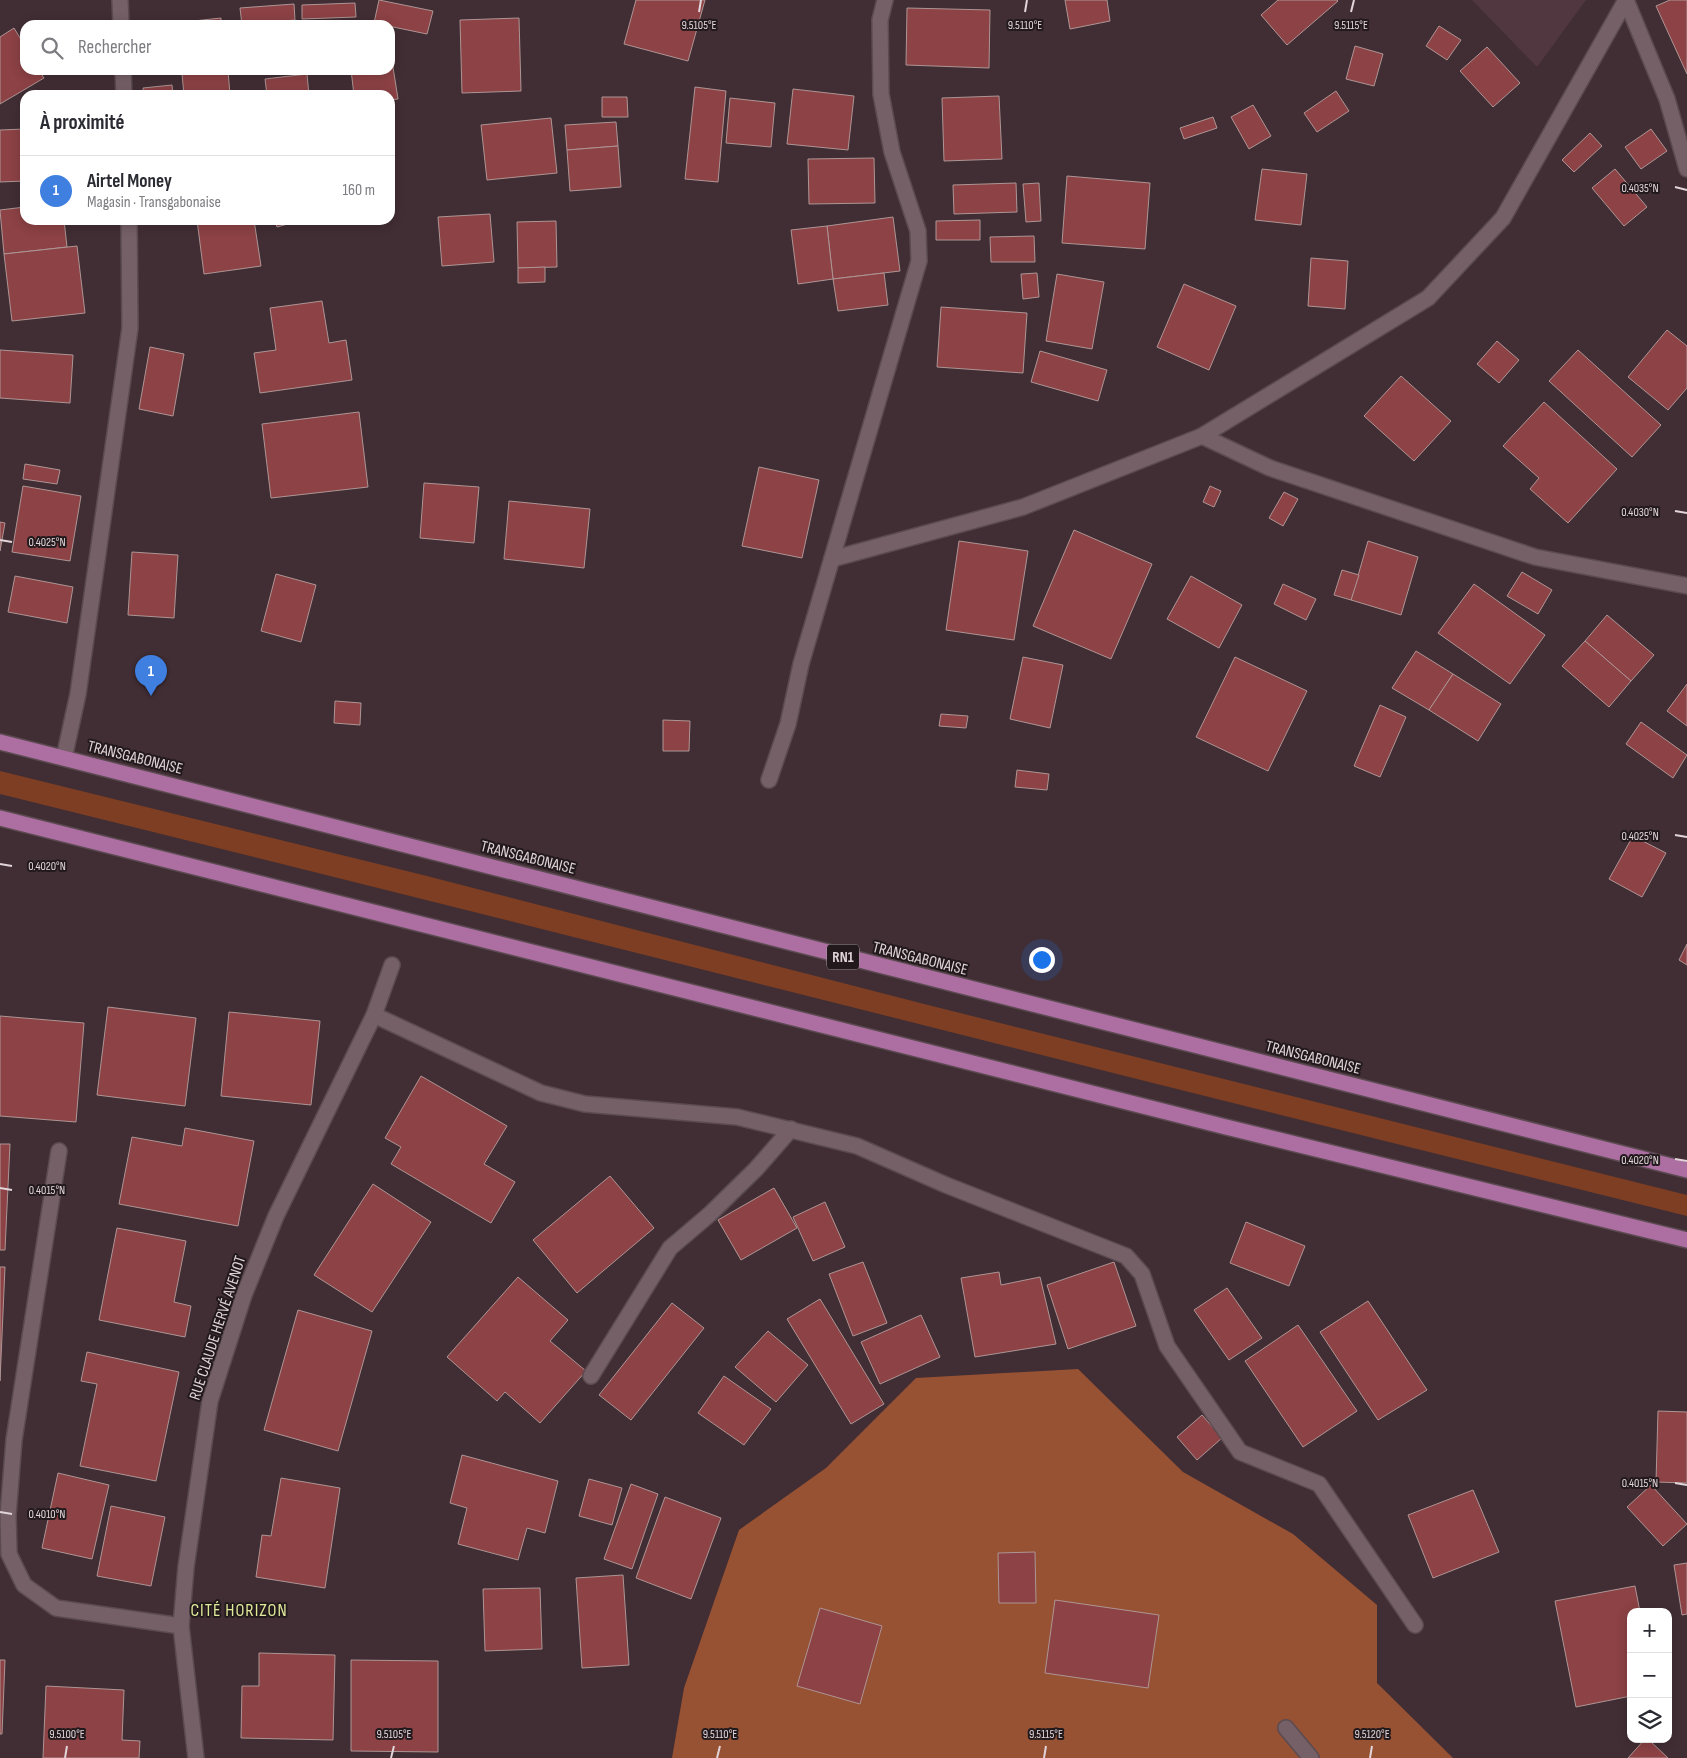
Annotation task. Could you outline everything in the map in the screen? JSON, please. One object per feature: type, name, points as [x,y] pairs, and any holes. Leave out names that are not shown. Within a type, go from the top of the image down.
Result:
[{"type":"highway","name":"TRANSGABONAISE","points":[[0,742],[1687,1170]]},
{"type":"highway","points":[[0,818],[1226,1127],[1687,1240]]},
{"type":"street","points":[[120,0],[121,20]]},
{"type":"street","points":[[768,780],[788,724],[801,664],[919,261],[918,231],[892,152],[881,94],[880,20],[886,0]]},
{"type":"street","points":[[832,559],[1023,506],[1202,436],[1428,298],[1503,218],[1626,0]]},
{"type":"street","points":[[1626,0],[1667,99],[1687,169]]},
{"type":"street","points":[[123,75],[124,90]]},
{"type":"street","points":[[64,758],[78,694],[130,328],[129,225]]},
{"type":"street","points":[[1202,436],[1270,468],[1535,557],[1687,586]]},
{"type":"street","name":"RUE CLAUDE HERVÉ AVENOT","points":[[196,1758],[181,1626],[186,1566],[213,1392],[244,1295],[276,1216],[374,1015],[392,965]]},
{"type":"street","points":[[374,1015],[541,1093],[585,1104],[737,1117],[857,1146],[946,1185],[1126,1256],[1142,1274],[1167,1346],[1240,1452],[1319,1484],[1415,1625]]},
{"type":"street","points":[[591,1376],[670,1248],[710,1214],[791,1129]]},
{"type":"street","points":[[59,1151],[14,1440],[8,1515],[9,1554],[24,1585],[56,1608],[181,1626]]},
{"type":"street","points":[[1286,1728],[1311,1758]]},
{"type":"shaded area","points":[[1472,0],[1586,0],[1537,67]]},
{"type":"shaded area","points":[[0,771],[423,875],[932,1006],[1687,1195],[1687,1216],[0,794]]},
{"type":"shaded area","points":[[1078,1369],[1183,1472],[1293,1534],[1377,1605],[1377,1683],[1453,1758],[672,1758],[684,1688],[739,1530],[826,1468],[916,1378]]},
{"type":"building","points":[[379,0],[433,11],[427,34],[395,27],[395,20],[375,20]]},
{"type":"building","points":[[636,0],[705,0],[688,61],[624,44]]},
{"type":"building","points":[[1065,0],[1107,0],[1110,21],[1070,29]]},
{"type":"building","points":[[1278,0],[1338,1],[1287,45],[1261,15]]},
{"type":"building","points":[[1670,0],[1687,0],[1687,74],[1656,6]]},
{"type":"building","points":[[355,3],[356,17],[302,19],[302,5]]},
{"type":"building","points":[[294,4],[295,20],[241,20],[240,8]]},
{"type":"building","points":[[907,8],[990,10],[989,68],[906,65]]},
{"type":"building","points":[[221,18],[221,20],[203,20]]},
{"type":"building","points":[[519,18],[521,91],[462,93],[460,20]]},
{"type":"building","points":[[1439,26],[1461,40],[1447,60],[1426,46]]},
{"type":"building","points":[[14,28],[20,38],[20,75],[42,75],[44,78],[24,90],[20,90],[20,92],[0,104],[0,37]]},
{"type":"building","points":[[1355,46],[1383,54],[1374,86],[1346,79]]},
{"type":"building","points":[[1487,47],[1520,83],[1493,107],[1460,71]]},
{"type":"building","points":[[182,75],[228,75],[230,90],[184,90]]},
{"type":"building","points":[[307,75],[309,90],[266,90],[265,79]]},
{"type":"building","points":[[352,75],[394,75],[398,99],[395,99],[395,90],[353,90]]},
{"type":"building","points":[[172,85],[172,90],[143,90],[143,88]]},
{"type":"building","points":[[695,87],[726,91],[718,182],[685,179]]},
{"type":"building","points":[[793,89],[854,96],[848,150],[787,144]]},
{"type":"building","points":[[1336,91],[1349,111],[1317,132],[1304,113]]},
{"type":"building","points":[[999,96],[1002,159],[944,161],[942,98]]},
{"type":"building","points":[[602,97],[627,97],[628,117],[602,117]]},
{"type":"building","points":[[730,98],[775,103],[771,147],[726,143]]},
{"type":"building","points":[[1253,105],[1271,136],[1249,149],[1231,117]]},
{"type":"building","points":[[1213,117],[1217,128],[1184,139],[1180,128]]},
{"type":"building","points":[[551,118],[557,173],[487,180],[481,125]]},
{"type":"building","points":[[616,122],[618,146],[567,150],[565,125]]},
{"type":"building","points":[[20,129],[20,181],[0,182],[0,130]]},
{"type":"building","points":[[1651,129],[1667,151],[1641,169],[1625,147]]},
{"type":"building","points":[[1590,133],[1602,146],[1574,172],[1562,160]]},
{"type":"building","points":[[618,146],[621,187],[570,191],[567,150]]},
{"type":"building","points":[[874,158],[875,203],[809,204],[808,159]]},
{"type":"building","points":[[1262,169],[1307,174],[1301,225],[1255,220]]},
{"type":"building","points":[[1615,169],[1647,207],[1624,226],[1592,188]]},
{"type":"building","points":[[1067,176],[1150,183],[1145,249],[1062,243]]},
{"type":"building","points":[[1016,183],[1017,212],[954,214],[953,185]]},
{"type":"building","points":[[1039,183],[1041,221],[1026,222],[1023,184]]},
{"type":"building","points":[[20,208],[20,225],[65,225],[67,247],[4,254],[0,210]]},
{"type":"building","points":[[490,214],[494,262],[442,266],[438,217]]},
{"type":"building","points":[[893,217],[900,271],[833,279],[827,226]]},
{"type":"building","points":[[980,220],[980,240],[936,240],[936,221]]},
{"type":"building","points":[[556,221],[557,267],[518,268],[517,222]]},
{"type":"building","points":[[198,225],[255,225],[261,266],[204,274]]},
{"type":"building","points":[[827,226],[833,279],[798,284],[791,230]]},
{"type":"building","points":[[1034,236],[1035,262],[991,262],[990,237]]},
{"type":"building","points":[[77,246],[85,313],[12,321],[4,254]]},
{"type":"building","points":[[1311,258],[1348,261],[1345,309],[1308,306]]},
{"type":"building","points":[[545,267],[545,282],[518,283],[518,268]]},
{"type":"building","points":[[884,273],[888,305],[838,311],[833,279]]},
{"type":"building","points":[[1037,273],[1039,297],[1023,299],[1021,274]]},
{"type":"building","points":[[1057,274],[1104,282],[1092,349],[1046,341]]},
{"type":"building","points":[[1184,284],[1236,306],[1209,370],[1157,347]]},
{"type":"building","points":[[322,301],[329,343],[346,340],[352,380],[260,393],[254,353],[276,350],[270,308]]},
{"type":"building","points":[[941,307],[1027,313],[1023,373],[937,367]]},
{"type":"building","points":[[1667,330],[1687,346],[1687,388],[1668,410],[1628,377]]},
{"type":"building","points":[[1497,341],[1519,360],[1499,383],[1477,364]]},
{"type":"building","points":[[150,347],[184,354],[173,416],[139,409]]},
{"type":"building","points":[[0,350],[73,355],[70,403],[0,398]]},
{"type":"building","points":[[1578,350],[1661,425],[1632,457],[1549,381]]},
{"type":"building","points":[[1040,351],[1107,370],[1098,401],[1031,382]]},
{"type":"building","points":[[1401,376],[1451,421],[1414,461],[1364,416]]},
{"type":"building","points":[[1544,402],[1617,469],[1568,523],[1530,489],[1539,478],[1503,446]]},
{"type":"building","points":[[359,412],[368,487],[271,498],[262,424]]},
{"type":"building","points":[[25,464],[60,470],[57,484],[23,479]]},
{"type":"building","points":[[759,467],[819,480],[802,558],[742,546]]},
{"type":"building","points":[[424,483],[479,487],[474,543],[420,538]]},
{"type":"building","points":[[23,486],[81,496],[70,561],[12,552]]},
{"type":"building","points":[[1210,486],[1221,491],[1214,507],[1203,502]]},
{"type":"building","points":[[1284,492],[1298,499],[1283,526],[1269,518]]},
{"type":"building","points":[[509,501],[590,509],[584,568],[504,559]]},
{"type":"building","points":[[0,522],[5,523],[0,551]]},
{"type":"building","points":[[1074,530],[1152,564],[1111,659],[1033,626]]},
{"type":"building","points":[[959,541],[1028,551],[1014,640],[946,630]]},
{"type":"building","points":[[1368,541],[1418,557],[1401,615],[1351,600]]},
{"type":"building","points":[[132,552],[178,555],[174,618],[128,615]]},
{"type":"building","points":[[1342,570],[1359,575],[1351,600],[1334,595]]},
{"type":"building","points":[[1522,572],[1552,590],[1538,614],[1507,596]]},
{"type":"building","points":[[276,574],[316,585],[301,642],[261,631]]},
{"type":"building","points":[[15,576],[73,587],[67,623],[8,612]]},
{"type":"building","points":[[1191,576],[1242,605],[1219,648],[1167,619]]},
{"type":"building","points":[[1283,584],[1316,599],[1306,620],[1274,604]]},
{"type":"building","points":[[1474,584],[1545,635],[1510,684],[1438,633]]},
{"type":"building","points":[[1607,615],[1654,655],[1631,681],[1585,641]]},
{"type":"building","points":[[1585,641],[1631,681],[1609,707],[1562,666]]},
{"type":"building","points":[[1416,651],[1453,674],[1429,710],[1392,688]]},
{"type":"building","points":[[1023,657],[1063,665],[1050,728],[1010,719]]},
{"type":"building","points":[[1235,657],[1307,691],[1268,771],[1196,737]]},
{"type":"building","points":[[1453,674],[1501,704],[1478,741],[1429,710]]},
{"type":"building","points":[[1687,684],[1687,726],[1667,711]]},
{"type":"building","points":[[335,701],[361,703],[360,725],[334,723]]},
{"type":"building","points":[[1380,705],[1406,717],[1380,777],[1354,766]]},
{"type":"building","points":[[941,714],[968,716],[966,728],[939,726]]},
{"type":"building","points":[[663,720],[690,721],[689,751],[663,751]]},
{"type":"building","points":[[1641,722],[1687,755],[1673,778],[1626,744]]},
{"type":"building","points":[[1017,770],[1049,774],[1047,790],[1015,787]]},
{"type":"building","points":[[1633,836],[1666,853],[1642,897],[1609,879]]},
{"type":"building","points":[[1687,944],[1687,965],[1679,960]]},
{"type":"building","points":[[108,1007],[196,1018],[185,1106],[97,1095]]},
{"type":"building","points":[[229,1012],[320,1021],[311,1105],[221,1096]]},
{"type":"building","points":[[0,1016],[84,1023],[76,1122],[0,1116]]},
{"type":"building","points":[[421,1076],[507,1126],[484,1164],[515,1182],[491,1223],[391,1164],[401,1147],[385,1138]]},
{"type":"building","points":[[185,1128],[254,1141],[238,1226],[119,1204],[132,1137],[182,1146]]},
{"type":"building","points":[[0,1144],[10,1144],[5,1250],[0,1250]]},
{"type":"building","points":[[610,1176],[654,1228],[577,1293],[533,1240]]},
{"type":"building","points":[[373,1184],[431,1222],[372,1312],[314,1275]]},
{"type":"building","points":[[774,1188],[797,1228],[741,1260],[718,1220]]},
{"type":"building","points":[[825,1202],[845,1247],[813,1261],[793,1217]]},
{"type":"building","points":[[1246,1222],[1305,1246],[1289,1286],[1230,1263]]},
{"type":"building","points":[[117,1228],[186,1241],[174,1302],[191,1306],[185,1337],[99,1320]]},
{"type":"building","points":[[863,1262],[887,1323],[853,1336],[829,1274]]},
{"type":"building","points":[[1114,1262],[1136,1326],[1068,1349],[1047,1285]]},
{"type":"building","points":[[0,1267],[5,1267],[0,1381]]},
{"type":"building","points":[[999,1272],[1001,1285],[1040,1277],[1056,1344],[975,1357],[961,1278]]},
{"type":"building","points":[[518,1277],[568,1320],[550,1341],[586,1371],[540,1423],[505,1392],[497,1401],[447,1357]]},
{"type":"building","points":[[1227,1288],[1262,1338],[1229,1360],[1194,1310]]},
{"type":"building","points":[[820,1299],[884,1404],[851,1424],[787,1319]]},
{"type":"building","points":[[1368,1301],[1427,1390],[1378,1420],[1320,1332]]},
{"type":"building","points":[[672,1303],[704,1328],[631,1420],[599,1395]]},
{"type":"building","points":[[298,1310],[372,1331],[338,1451],[264,1430]]},
{"type":"building","points":[[921,1315],[940,1357],[880,1384],[861,1342]]},
{"type":"building","points":[[1298,1325],[1357,1411],[1303,1447],[1245,1361]]},
{"type":"building","points":[[768,1331],[808,1365],[776,1402],[735,1367]]},
{"type":"building","points":[[87,1352],[179,1372],[156,1481],[80,1466],[97,1384],[81,1381]]},
{"type":"building","points":[[724,1376],[771,1409],[744,1445],[698,1413]]},
{"type":"building","points":[[1658,1411],[1687,1412],[1687,1483],[1656,1482]]},
{"type":"building","points":[[1202,1415],[1222,1438],[1197,1460],[1177,1437]]},
{"type":"building","points":[[462,1455],[558,1481],[545,1533],[527,1528],[518,1560],[458,1544],[467,1508],[450,1503]]},
{"type":"building","points":[[58,1473],[109,1485],[92,1559],[42,1548]]},
{"type":"building","points":[[281,1478],[340,1488],[325,1588],[256,1577],[262,1535],[271,1536]]},
{"type":"building","points":[[589,1479],[622,1488],[612,1525],[579,1516]]},
{"type":"building","points":[[631,1484],[658,1494],[632,1569],[604,1559]]},
{"type":"building","points":[[1651,1485],[1687,1524],[1663,1546],[1627,1507]]},
{"type":"building","points":[[1473,1490],[1499,1552],[1433,1578],[1408,1515]]},
{"type":"building","points":[[665,1497],[721,1518],[691,1599],[636,1578]]},
{"type":"building","points":[[111,1506],[165,1517],[151,1586],[97,1576]]},
{"type":"building","points":[[1035,1552],[1036,1603],[999,1603],[998,1553]]},
{"type":"building","points":[[1687,1563],[1687,1614],[1682,1615],[1674,1565]]},
{"type":"building","points":[[623,1575],[629,1665],[582,1668],[576,1578]]},
{"type":"building","points":[[1635,1586],[1639,1608],[1627,1608],[1627,1697],[1576,1707],[1555,1601]]},
{"type":"building","points":[[540,1588],[542,1649],[485,1651],[483,1589]]},
{"type":"building","points":[[1055,1600],[1159,1615],[1148,1688],[1045,1673]]},
{"type":"building","points":[[820,1608],[882,1626],[860,1704],[797,1686]]},
{"type":"building","points":[[259,1653],[335,1655],[333,1740],[241,1738],[242,1686],[259,1686]]},
{"type":"building","points":[[0,1660],[5,1660],[2,1734],[0,1734]]},
{"type":"building","points":[[351,1660],[438,1661],[438,1752],[351,1751]]},
{"type":"building","points":[[46,1686],[124,1690],[122,1740],[140,1741],[139,1758],[43,1758]]},
{"type":"building","points":[[1641,1743],[1652,1743],[1668,1758],[1628,1758]]},
{"type":"place","name":"Airtel Money","points":[[151,696]]},
{"type":"district","name":"CITÉ HORIZON","points":[[239,1610]]}]
